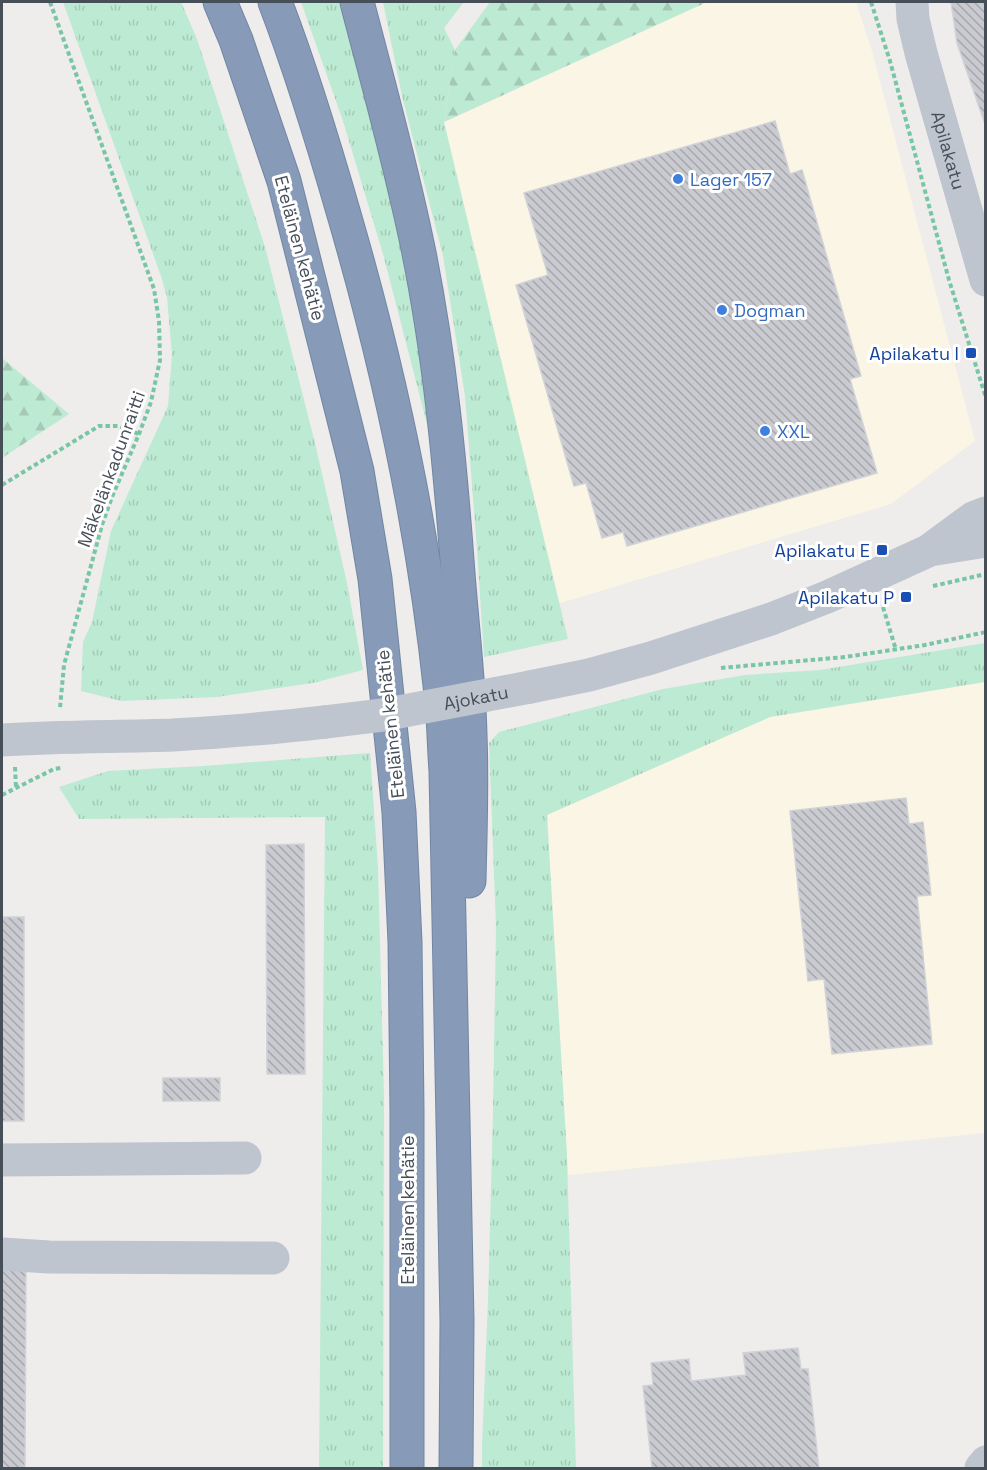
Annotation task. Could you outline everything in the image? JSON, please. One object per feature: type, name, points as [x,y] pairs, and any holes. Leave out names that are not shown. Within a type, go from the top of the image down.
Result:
[{"type":"highway","name":"Eteläinen kehätie","points":[[220,2],[236,40],[284,181],[357,471],[375,579],[399,812],[405,942],[407,1468]]},
{"type":"highway","points":[[275,2],[325,147],[375,326],[411,492],[432,616],[446,771],[457,1321]]},
{"type":"highway","points":[[357,2],[397,156],[434,336],[453,494],[470,735],[471,793],[457,1321],[456,1468]]},
{"type":"street","name":"Apilakatu","points":[[910,7],[932,93],[986,280]]},
{"type":"street","name":"Ajokatu","points":[[2,740],[58,736],[171,735],[325,722],[430,707],[589,675],[651,658],[771,619],[827,597],[928,551],[973,518],[986,513]]},
{"type":"street","name":"Ajokatu","points":[[928,551],[986,541]]},
{"type":"street","points":[[2,1160],[245,1158]]},
{"type":"street","points":[[2,1254],[49,1257],[273,1258]]},
{"type":"street","points":[[981,1468],[986,1462]]},
{"type":"path","name":"Mäkelänkadunraitti","points":[[50,2],[154,289],[159,321],[160,360],[151,402],[102,525],[64,665],[60,708]]},
{"type":"path","points":[[871,2],[986,398]]},
{"type":"path","points":[[2,485],[99,426],[119,426],[139,434]]},
{"type":"path","points":[[933,586],[986,574]]},
{"type":"path","points":[[883,607],[896,650]]},
{"type":"path","points":[[719,668],[845,657],[896,650],[986,632]]},
{"type":"path","points":[[2,795],[54,769]]},
{"type":"shaded area","points":[[707,2],[856,2],[872,51],[975,441],[891,504],[557,604],[444,122]]},
{"type":"shaded area","points":[[985,682],[985,1133],[568,1175],[547,814],[770,717]]},
{"type":"green space","points":[[63,2],[181,2],[197,39],[265,247],[315,443],[347,583],[363,670],[313,683],[216,697],[121,701],[81,691],[83,642],[92,622],[111,531],[168,406],[172,354],[167,297],[161,276]]},
{"type":"green space","points":[[301,2],[344,2],[407,246],[434,421],[427,424],[383,254],[343,121]]},
{"type":"green space","points":[[383,2],[464,2],[444,28],[455,50],[444,122],[568,639],[484,657],[465,396],[443,256],[402,96]]},
{"type":"green space","points":[[490,2],[707,2],[444,122],[455,50]]},
{"type":"green space","points":[[2,358],[69,414],[2,458]]},
{"type":"green space","points":[[985,643],[985,682],[770,717],[547,815],[567,1156],[576,1468],[482,1468],[496,927],[489,743],[499,732],[663,689],[745,675],[820,670]]},
{"type":"green space","points":[[370,753],[378,867],[384,1096],[383,1468],[319,1468],[325,817],[79,819],[59,787],[108,771]]},
{"type":"building","points":[[951,2],[986,2],[986,127],[957,43]]},
{"type":"building","points":[[775,121],[790,174],[802,170],[861,376],[850,379],[877,473],[627,546],[623,532],[602,538],[586,483],[574,486],[516,285],[548,275],[524,193]]},
{"type":"building","points":[[906,798],[909,824],[923,822],[931,895],[917,896],[932,1044],[832,1054],[824,979],[808,981],[790,811]]},
{"type":"building","points":[[304,844],[305,1074],[267,1074],[266,845]]},
{"type":"building","points":[[2,917],[24,917],[24,1121],[2,1121]]},
{"type":"building","points":[[163,1078],[220,1078],[220,1101],[163,1101]]},
{"type":"building","points":[[2,1268],[26,1268],[25,1468],[2,1468]]},
{"type":"building","points":[[798,1348],[801,1369],[808,1369],[819,1468],[652,1468],[643,1386],[653,1385],[651,1363],[689,1359],[691,1381],[746,1375],[743,1353]]},
{"type":"place","name":"Lager 157","points":[[678,179]]},
{"type":"place","name":"Dogman","points":[[722,310]]},
{"type":"place","name":"Apilakatu I","points":[[971,353]]},
{"type":"place","name":"XXL","points":[[765,431]]},
{"type":"place","name":"Apilakatu E","points":[[882,550]]},
{"type":"place","name":"Apilakatu P","points":[[906,597]]}]
